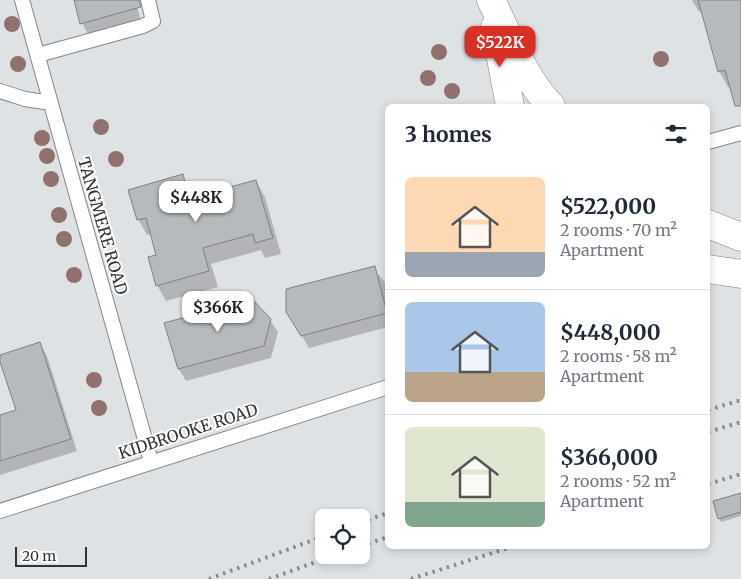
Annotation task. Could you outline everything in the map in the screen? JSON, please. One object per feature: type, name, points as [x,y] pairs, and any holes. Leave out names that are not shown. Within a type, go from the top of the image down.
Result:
[{"type":"street","points":[[510,104],[502,72],[491,0],[521,62],[533,82],[550,104]]},
{"type":"street","points":[[710,225],[741,237]]},
{"type":"street","points":[[710,269],[741,274]]},
{"type":"lane","name":"TANGMERE ROAD","points":[[22,0],[151,461]]},
{"type":"lane","points":[[38,56],[143,26],[152,21],[148,0]]},
{"type":"lane","points":[[0,91],[25,99],[51,102]]},
{"type":"lane","points":[[710,144],[741,133]]},
{"type":"lane","name":"KIDBROOKE ROAD","points":[[0,511],[151,461],[385,388]]},
{"type":"building","points":[[74,0],[139,0],[141,7],[80,24]]},
{"type":"building","points":[[698,0],[741,0],[741,106],[735,106],[725,70],[718,72]]},
{"type":"building","points":[[183,174],[189,198],[256,180],[273,238],[255,243],[253,234],[203,248],[209,271],[156,286],[148,257],[156,255],[146,218],[137,220],[128,190]]},
{"type":"building","points":[[375,266],[385,305],[385,314],[301,336],[286,312],[286,289]]},
{"type":"building","points":[[252,299],[271,319],[264,346],[178,369],[164,323]]},
{"type":"building","points":[[40,342],[71,439],[0,461],[0,415],[16,410],[0,362],[0,355]]},
{"type":"building","points":[[741,493],[741,512],[718,519],[713,501]]},
{"type":"railway","points":[[710,409],[741,400]]},
{"type":"railway","points":[[710,431],[741,422]]},
{"type":"railway","points":[[710,483],[741,474]]},
{"type":"railway","points":[[370,519],[385,514]]},
{"type":"railway","points":[[370,543],[385,538]]},
{"type":"railway","points":[[209,579],[315,539]]},
{"type":"railway","points":[[411,579],[505,549]]},
{"type":"railway","points":[[269,579],[315,562]]}]
